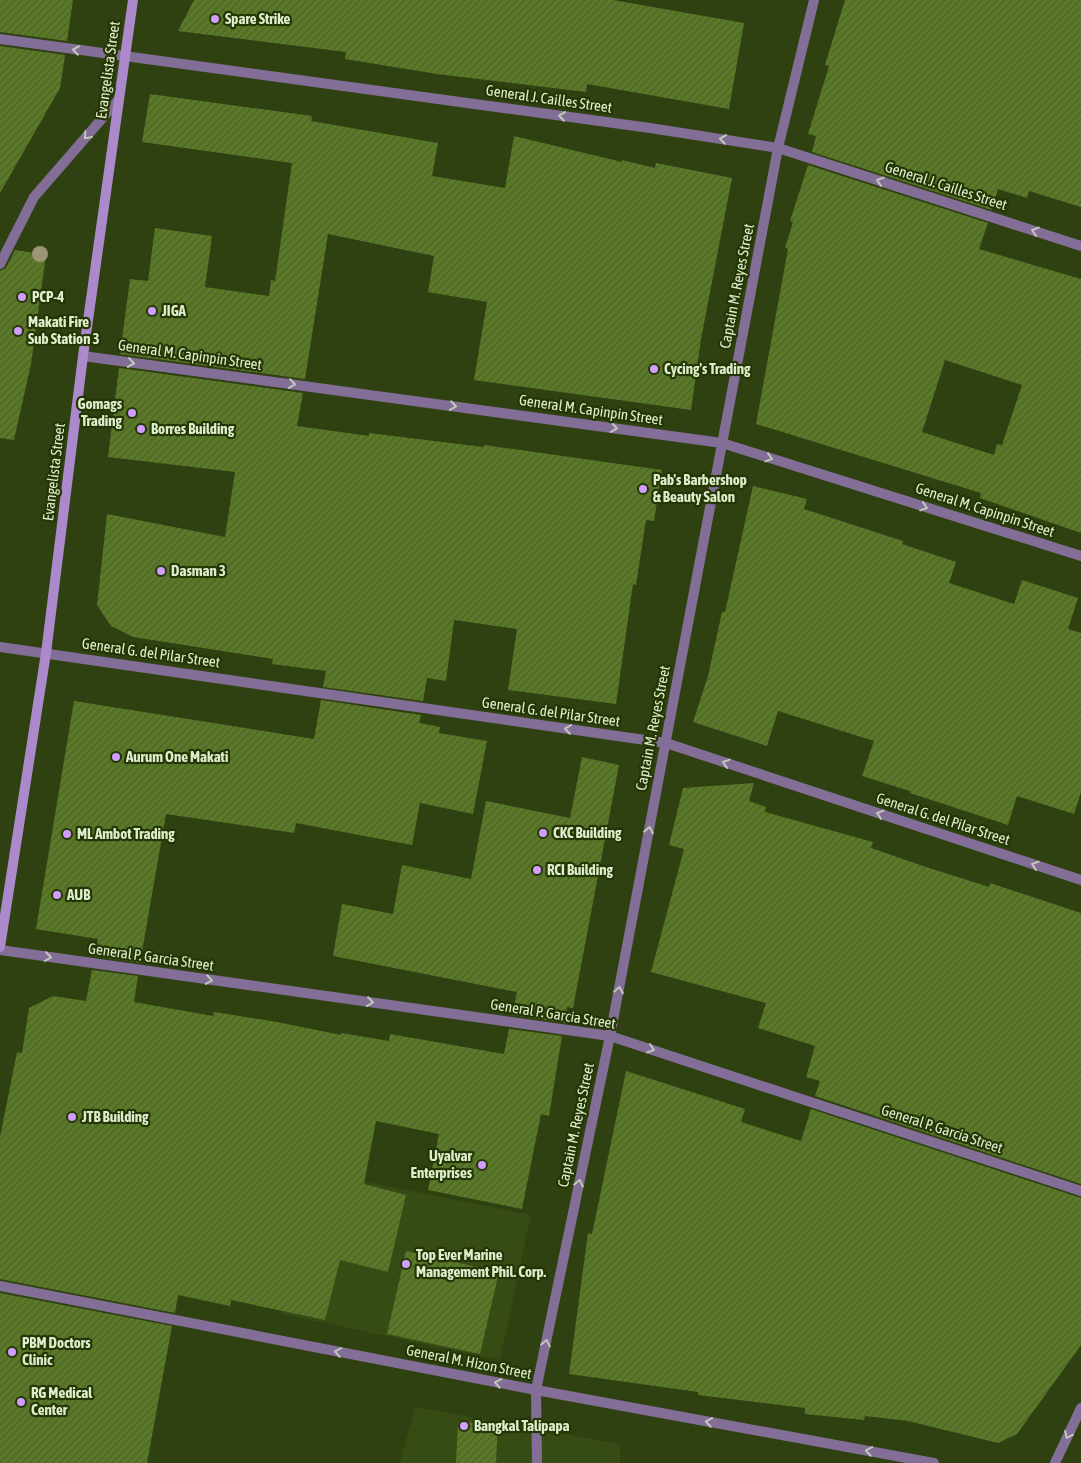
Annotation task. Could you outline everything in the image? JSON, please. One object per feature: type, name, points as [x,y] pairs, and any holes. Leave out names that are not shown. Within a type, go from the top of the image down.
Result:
[{"type":"main road","name":"Evangelista Street","points":[[0,949],[46,653],[83,356],[133,0]]},
{"type":"street","name":"Captain M. Reyes Street","points":[[537,1463],[536,1390],[610,1036],[778,148],[814,0]]},
{"type":"street","name":"General J. Cailles Street","points":[[0,39],[630,125],[778,148],[1081,246]]},
{"type":"street","points":[[0,264],[34,196],[119,99]]},
{"type":"street","name":"General M. Capinpin Street","points":[[83,356],[722,443],[1081,556]]},
{"type":"street","name":"General G. del Pilar Street","points":[[0,646],[666,743],[1081,880]]},
{"type":"street","name":"General P. Garcia Street","points":[[0,949],[610,1036],[1081,1191]]},
{"type":"street","name":"General M. Hizon Street","points":[[0,1286],[536,1390],[934,1463]]},
{"type":"street","points":[[1055,1463],[1081,1408]]},
{"type":"shaded area","name":"Top Ever Marine Management Phil. Corp.","points":[[312,1171],[531,1215],[500,1360],[282,1314]]},
{"type":"shaded area","name":"Bangkal Talipapa","points":[[415,1407],[620,1444],[620,1463],[400,1463]]},
{"type":"building","points":[[0,0],[73,0],[67,41],[0,32]]},
{"type":"building","points":[[194,0],[613,0],[744,23],[729,109],[587,84],[586,92],[437,74],[345,59],[346,52],[178,31]]},
{"type":"building","points":[[845,0],[1081,0],[1081,207],[1029,191],[1027,198],[998,189],[992,210],[812,152],[816,136],[808,134],[829,66],[825,65]]},
{"type":"building","points":[[0,46],[65,55],[60,88],[0,193]]},
{"type":"building","points":[[150,94],[312,116],[311,121],[438,143],[432,176],[505,188],[514,136],[622,162],[622,160],[655,168],[656,163],[732,178],[701,339],[691,410],[474,380],[487,302],[428,292],[434,256],[328,234],[305,379],[120,354],[130,279],[148,281],[155,228],[212,236],[205,287],[269,296],[271,280],[275,281],[292,163],[142,142]]},
{"type":"building","points":[[808,165],[988,223],[979,249],[1081,279],[1081,533],[980,498],[981,493],[756,424],[788,249],[785,248],[793,222],[790,221]],"holes":[[[945,360],[1022,385],[1002,445],[997,444],[994,455],[922,432]]]},
{"type":"building","name":"Makati Fire Sub Station 3","points":[[15,250],[46,255],[31,364],[14,440],[0,438],[0,271],[6,268]]},
{"type":"building","points":[[119,368],[303,393],[297,426],[369,436],[369,433],[483,447],[484,445],[662,470],[654,521],[646,520],[636,585],[633,584],[616,704],[508,690],[517,629],[454,620],[446,681],[427,678],[423,701],[323,687],[326,671],[272,664],[273,659],[133,637],[111,626],[97,605],[107,514],[225,537],[235,472],[108,457]]},
{"type":"building","points":[[753,486],[807,499],[804,509],[903,541],[902,544],[956,562],[949,583],[1014,604],[1022,580],[1078,598],[1068,629],[1081,633],[1081,792],[1074,814],[1017,796],[1008,825],[910,793],[910,791],[862,776],[874,741],[778,711],[767,746],[693,722],[708,676],[722,612],[725,612]]},
{"type":"building","points":[[321,700],[421,715],[419,723],[440,727],[439,733],[487,741],[473,814],[420,803],[412,845],[296,823],[294,833],[166,814],[140,963],[94,956],[98,939],[36,929],[74,701],[314,739]]},
{"type":"building","points":[[582,757],[619,765],[573,1008],[567,1007],[565,1023],[512,1015],[517,992],[333,956],[342,904],[393,914],[402,865],[471,879],[486,801],[570,818]]},
{"type":"building","points":[[754,783],[749,801],[766,807],[765,812],[873,842],[871,848],[926,867],[989,887],[990,883],[1081,913],[1081,1184],[815,1096],[820,1081],[806,1077],[815,1046],[758,1028],[766,1003],[651,972],[684,849],[669,845],[683,788]]},
{"type":"building","points":[[92,970],[138,976],[134,1002],[213,1016],[214,1012],[277,1022],[341,1035],[341,1033],[389,1041],[390,1034],[504,1054],[509,1029],[562,1036],[549,1116],[541,1114],[522,1209],[428,1190],[439,1134],[376,1121],[364,1184],[406,1195],[388,1272],[340,1260],[325,1320],[231,1300],[230,1306],[178,1295],[175,1313],[0,1279],[0,1137],[17,1052],[22,1053],[29,1008],[53,996],[86,1001]]},
{"type":"building","points":[[626,1071],[745,1109],[741,1122],[801,1141],[811,1109],[1081,1198],[1081,1345],[1017,1434],[998,1443],[908,1421],[865,1416],[864,1420],[805,1414],[805,1408],[698,1395],[698,1392],[569,1374],[588,1233],[592,1234]]},
{"type":"building","points":[[406,1251],[499,1272],[480,1354],[387,1334]]},
{"type":"building","points":[[0,1293],[172,1326],[147,1463],[0,1463]]},
{"type":"building","points":[[458,1422],[498,1424],[496,1463],[456,1463]]},
{"type":"place","name":"Spare Strike","points":[[215,19]]},
{"type":"place","name":"PCP-4","points":[[22,297]]},
{"type":"place","name":"JIGA","points":[[152,311]]},
{"type":"place","name":"Makati Fire Sub Station 3","points":[[18,331]]},
{"type":"place","name":"Cycing's Trading","points":[[654,369]]},
{"type":"place","name":"Gomags Trading","points":[[132,413]]},
{"type":"place","name":"Borres Building","points":[[141,429]]},
{"type":"place","name":"Pab's Barbershop & Beauty Salon","points":[[643,489]]},
{"type":"place","name":"Dasman 3","points":[[161,571]]},
{"type":"place","name":"Aurum One Makati","points":[[116,757]]},
{"type":"place","name":"CKC Building","points":[[543,833]]},
{"type":"place","name":"ML Ambot Trading","points":[[67,834]]},
{"type":"place","name":"RCI Building","points":[[537,870]]},
{"type":"place","name":"AUB","points":[[57,895]]},
{"type":"place","name":"JTB Building","points":[[72,1117]]},
{"type":"place","name":"Uyalvar Enterprises","points":[[482,1165]]},
{"type":"place","name":"Top Ever Marine Management Phil. Corp.","points":[[406,1264]]},
{"type":"place","name":"PBM Doctors Clinic","points":[[12,1352]]},
{"type":"place","name":"RG Medical Center","points":[[21,1402]]},
{"type":"place","name":"Bangkal Talipapa","points":[[464,1426]]}]
